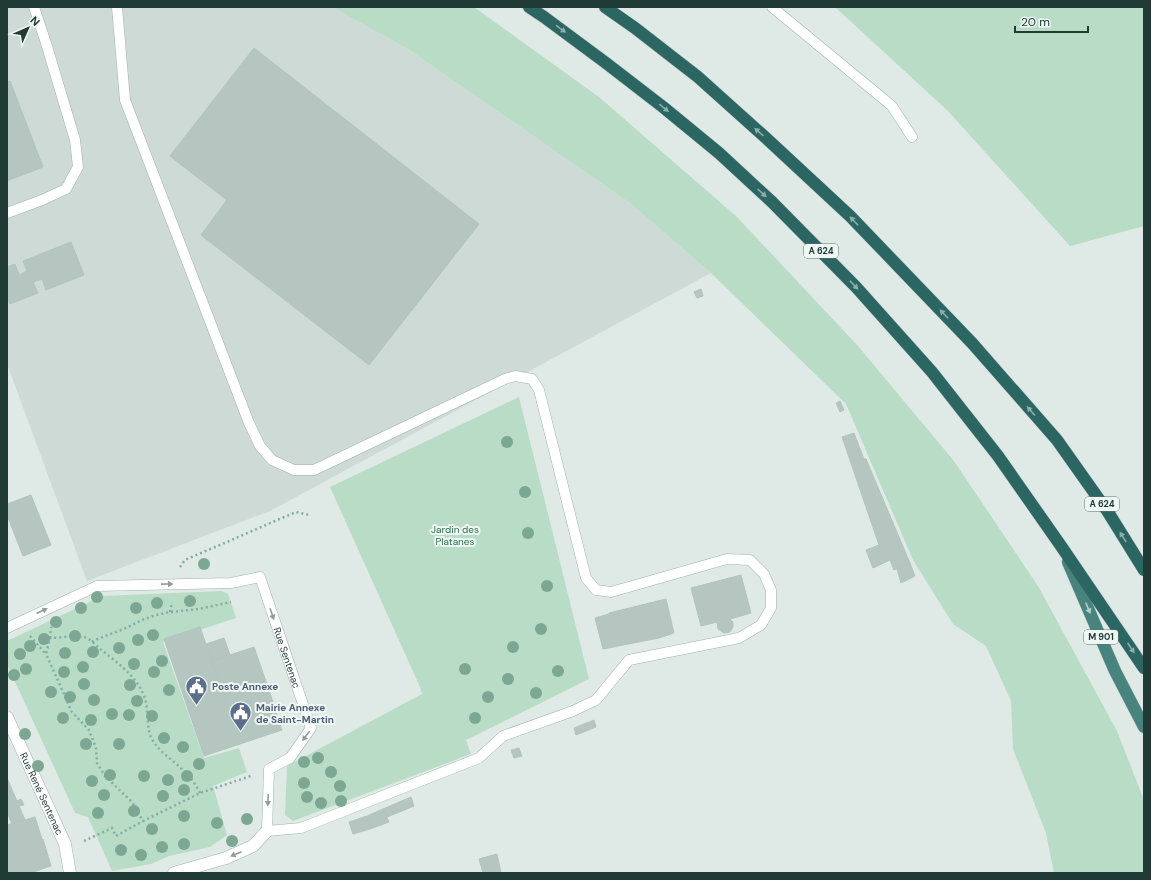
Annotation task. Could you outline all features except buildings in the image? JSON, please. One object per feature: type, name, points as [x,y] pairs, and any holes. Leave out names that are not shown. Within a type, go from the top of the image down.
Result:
[{"type":"highway","name":"A 624","points":[[529,7],[663,107],[729,163],[772,202],[856,287],[932,372],[998,456],[1144,668]]},
{"type":"highway","name":"A 624","points":[[605,7],[635,28],[698,77],[850,216],[972,344],[1057,440],[1108,512],[1144,570]]},
{"type":"highway","name":"M 901","points":[[1061,546],[1115,671],[1144,727]]},
{"type":"street","name":"Rue René Sentenac","points":[[7,717],[65,844],[70,873]]},
{"type":"street","points":[[174,873],[226,858],[253,846],[267,831]]},
{"type":"lane","points":[[7,213],[66,189],[78,166],[75,140],[34,7]]},
{"type":"lane","points":[[117,7],[125,100],[248,423],[260,446],[272,460],[294,470],[314,470],[505,379],[515,376],[532,380],[539,390],[586,578],[596,590],[611,592],[727,559],[750,560],[764,574],[771,590],[770,608],[760,625],[739,638],[629,660],[596,700],[573,711],[504,736],[479,758],[301,828],[267,831],[269,769]]},
{"type":"lane","points":[[772,7],[892,106],[912,137]]},
{"type":"lane","name":"Rue Sentenac","points":[[176,584],[231,583],[260,577],[311,728],[290,758],[269,769]]},
{"type":"lane","points":[[7,628],[97,586],[176,584]]},
{"type":"path","points":[[170,612],[179,568],[185,560],[296,512],[310,515]]},
{"type":"path","points":[[92,642],[142,620],[170,612],[198,609],[234,602]]},
{"type":"path","points":[[28,634],[46,654],[71,711],[89,730],[96,748],[97,762],[105,776],[132,802],[143,821]]},
{"type":"path","points":[[46,654],[50,638],[86,638],[127,670],[139,685],[145,697],[148,713],[148,730],[152,740],[185,771],[194,782],[200,793]]},
{"type":"path","points":[[99,834],[112,828],[116,836],[200,793],[269,769]]},
{"type":"shaded area","points":[[7,7],[332,7],[408,49],[630,203],[711,273],[270,511],[87,581],[7,364]]},
{"type":"green space","points":[[332,7],[474,7],[599,97],[737,217],[858,346],[954,461],[1038,586],[1117,731],[1144,800],[1144,873],[1054,873],[1046,833],[1013,749],[1011,701],[986,646],[953,624],[913,560],[846,404],[711,273],[630,203],[408,49]]},
{"type":"green space","points":[[835,7],[1144,7],[1144,226],[1070,246],[948,111]]},
{"type":"green space","name":"Jardin des Platanes","points":[[519,397],[589,679],[466,740],[471,754],[293,821],[285,815],[287,766],[422,694],[330,487]]},
{"type":"green space","points":[[222,591],[228,594],[236,618],[163,642],[204,758],[239,748],[247,772],[213,786],[227,835],[210,847],[169,856],[151,864],[112,871],[88,817],[75,813],[7,664],[7,641],[102,596]]},
{"type":"place","name":"Poste Annexe","points":[[197,706]]},
{"type":"place","name":"Mairie Annexe de Saint-Martin","points":[[241,732]]}]
